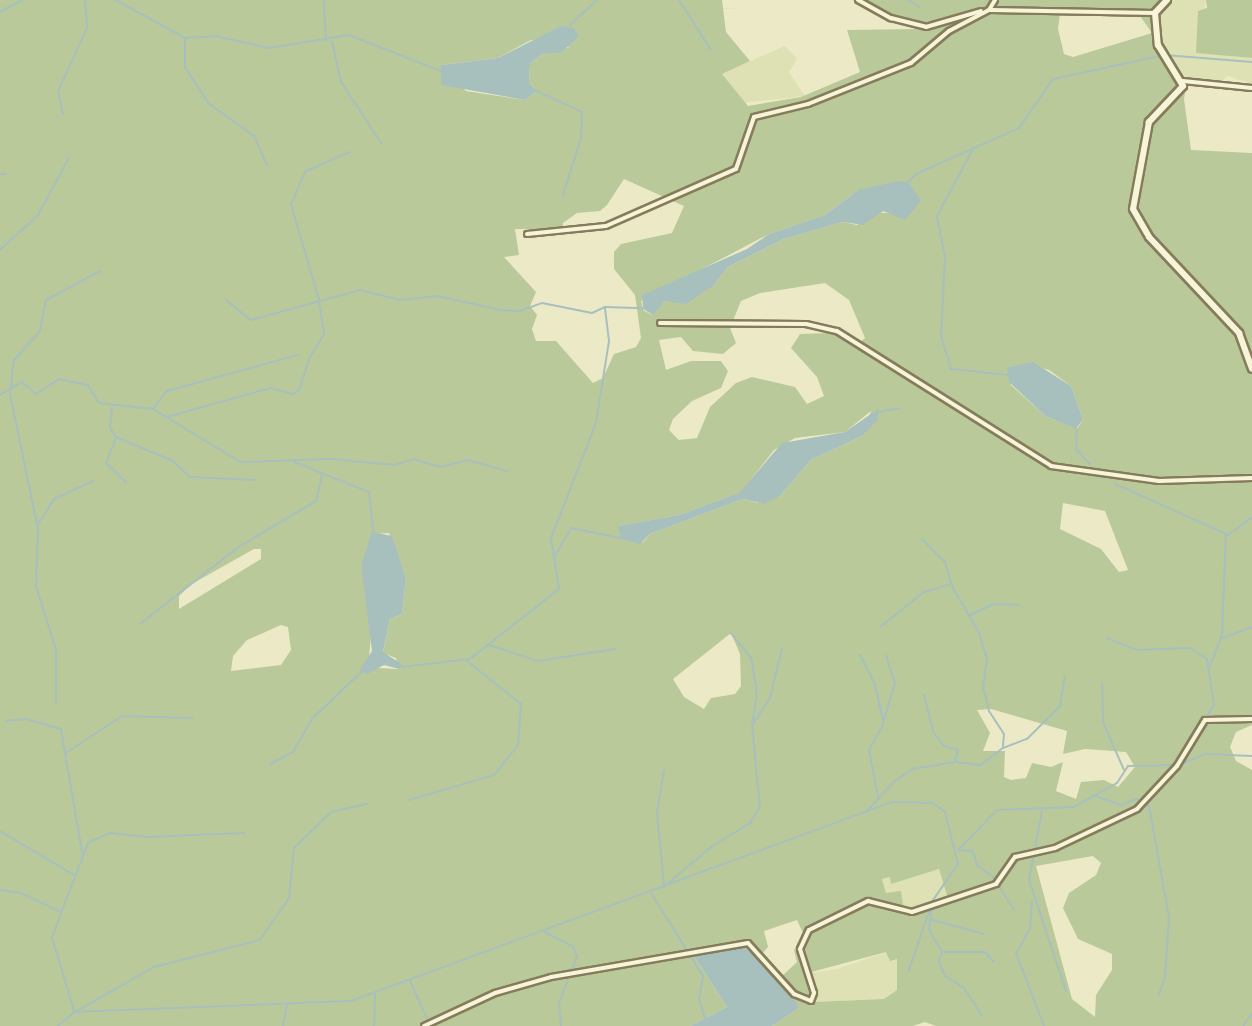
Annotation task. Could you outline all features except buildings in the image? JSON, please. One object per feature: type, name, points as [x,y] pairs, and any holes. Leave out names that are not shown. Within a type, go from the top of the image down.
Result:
[{"type":"street","points":[[858,0],[891,18],[926,27],[989,10],[1155,13],[1167,0]]},
{"type":"street","points":[[527,234],[606,226],[736,169],[746,128],[754,117],[808,104],[911,63],[949,31],[989,10],[995,0]]},
{"type":"street","points":[[1155,13],[1160,54],[1183,81],[1252,88]]},
{"type":"street","points":[[1183,81],[1177,97],[1157,108],[1149,122],[1133,209],[1149,237],[1239,333],[1252,369]]},
{"type":"street","points":[[660,323],[806,324],[837,331],[1051,466],[1159,481],[1252,478]]},
{"type":"street","points":[[424,1026],[502,990],[693,949],[754,945],[794,994],[811,1001],[814,993],[800,949],[809,930],[863,903],[912,912],[996,884],[1015,857],[1062,846],[1137,809],[1177,766],[1205,720],[1252,719]]},
{"type":"green space","points":[[0,0],[722,0],[726,32],[750,61],[722,74],[748,106],[801,97],[860,72],[847,30],[919,29],[852,0],[1170,0],[1158,12],[1157,40],[1174,72],[1187,80],[1184,99],[1191,150],[1252,153],[1252,725],[1236,732],[1230,747],[1236,761],[1252,770],[1252,1026],[936,1026],[925,1022],[913,1026],[772,1026],[799,1008],[780,978],[797,962],[794,950],[803,933],[797,920],[764,931],[768,947],[759,957],[743,946],[692,953],[727,1007],[690,1026],[0,1026]],"holes":[[[1138,13],[1152,33],[1073,57],[1064,54],[1058,29],[1060,14]],[[531,40],[570,47],[542,54],[530,64],[529,83],[537,91],[525,100],[466,91],[441,65],[498,58]],[[624,179],[684,206],[672,233],[621,244],[614,252],[614,269],[635,295],[641,338],[636,347],[614,354],[603,378],[593,383],[556,341],[536,341],[532,329],[537,315],[530,306],[536,292],[504,257],[519,255],[515,229],[563,229],[563,223],[577,213],[600,211]],[[858,190],[896,214],[876,212],[857,225],[843,222],[784,239],[728,267],[714,285],[665,301],[652,315],[643,310],[641,301],[769,234],[825,215]],[[825,283],[849,300],[865,338],[858,344],[833,333],[800,334],[791,348],[817,377],[824,396],[807,404],[795,387],[752,377],[736,383],[710,407],[697,438],[679,440],[669,430],[673,419],[692,401],[721,388],[728,371],[721,361],[691,361],[666,370],[659,340],[681,337],[693,351],[723,354],[736,343],[730,328],[741,301],[760,293]],[[1026,364],[1049,370],[1071,386],[1083,419],[1077,429],[1045,416],[1011,385],[1008,367]],[[871,411],[862,436],[811,460],[780,496],[758,503],[743,499],[650,534],[643,542],[622,539],[619,526],[679,515],[740,493],[774,450],[795,438],[845,432]],[[1063,503],[1105,511],[1128,570],[1119,572],[1101,549],[1060,529]],[[389,533],[406,579],[402,614],[390,619],[383,653],[396,658],[398,669],[378,668],[369,658],[372,624],[361,565],[375,534]],[[254,549],[261,549],[261,559],[179,609],[179,596],[190,585]],[[281,625],[288,627],[291,650],[281,665],[231,671],[233,656],[247,640]],[[731,633],[740,654],[741,686],[735,694],[711,698],[704,709],[684,697],[673,679]],[[991,709],[1067,731],[1063,754],[1085,749],[1126,752],[1135,767],[1118,787],[1104,780],[1081,782],[1076,799],[1056,791],[1063,762],[1051,767],[1032,763],[1026,778],[1011,780],[1004,777],[1005,751],[983,751],[990,733],[977,710]],[[1093,856],[1101,863],[1096,875],[1069,893],[1063,908],[1078,939],[1112,954],[1112,970],[1096,995],[1095,1017],[1072,999],[1036,866]],[[939,869],[948,899],[904,913],[901,891],[886,893],[882,879],[890,877],[891,884]],[[886,952],[890,961],[897,959],[897,990],[884,999],[813,1002],[804,974]]]},
{"type":"green space","points":[[1170,0],[1206,0],[1197,52],[1252,58],[1252,84],[1228,76],[1220,82],[1187,80],[1174,72],[1157,40],[1158,12]]},
{"type":"green space","points":[[1206,0],[1252,0],[1252,58],[1196,53],[1198,11],[1207,8]]},
{"type":"green space","points":[[785,46],[797,59],[789,72],[805,96],[742,103],[721,74]]},
{"type":"green space","points":[[939,869],[948,900],[903,913],[886,893],[882,879],[890,877],[891,883]]},
{"type":"green space","points":[[886,952],[897,959],[897,990],[884,999],[813,1002],[804,974],[837,969]]},
{"type":"water","points":[[561,26],[574,28],[579,36],[562,52],[542,54],[530,64],[529,83],[537,91],[525,100],[441,85],[441,65],[498,58]]},
{"type":"water","points":[[898,181],[909,183],[921,201],[905,220],[883,211],[863,225],[843,222],[784,239],[728,267],[714,285],[686,304],[665,301],[653,315],[643,309],[642,295],[747,249],[769,234],[825,215],[858,190]]},
{"type":"water","points":[[1033,362],[1071,386],[1083,419],[1076,429],[1045,416],[1009,382],[1007,367]]},
{"type":"water","points":[[878,409],[878,420],[862,436],[811,460],[780,496],[764,504],[743,499],[650,534],[640,544],[621,539],[618,526],[679,515],[739,493],[782,443],[845,432]]},
{"type":"water","points":[[372,532],[392,536],[406,579],[402,614],[390,619],[383,652],[403,665],[399,669],[384,665],[367,674],[359,671],[372,651],[361,565]]},
{"type":"water","points":[[743,946],[787,986],[799,1008],[772,1026],[690,1026],[727,1007],[692,953]]},
{"type":"waterway","points":[[0,12],[23,0]]},
{"type":"waterway","points":[[63,114],[58,91],[87,28],[85,0]]},
{"type":"waterway","points":[[116,0],[185,38],[215,36],[269,48],[349,35],[441,71]]},
{"type":"waterway","points":[[324,0],[326,41]]},
{"type":"waterway","points":[[570,25],[597,0]]},
{"type":"waterway","points":[[679,0],[711,50]]},
{"type":"waterway","points":[[908,0],[920,7]]},
{"type":"waterway","points":[[185,39],[185,67],[208,103],[254,136],[267,165]]},
{"type":"waterway","points":[[332,42],[341,82],[381,143]]},
{"type":"waterway","points":[[906,184],[918,173],[1019,128],[1053,79],[1165,55],[1252,62]]},
{"type":"waterway","points":[[535,90],[582,112],[581,138],[563,195]]},
{"type":"waterway","points":[[974,147],[937,216],[945,258],[941,336],[951,369],[1009,375]]},
{"type":"waterway","points":[[319,300],[291,204],[306,171],[350,152]]},
{"type":"waterway","points":[[0,250],[38,215],[69,158]]},
{"type":"waterway","points":[[0,174],[6,174]]},
{"type":"waterway","points":[[10,392],[14,360],[40,331],[46,300],[100,271]]},
{"type":"waterway","points":[[226,300],[251,320],[360,290],[400,300],[437,296],[500,310],[520,311],[542,303],[592,313],[605,307],[643,308]]},
{"type":"waterway","points":[[167,417],[270,388],[293,394],[299,390],[309,359],[324,334],[319,303]]},
{"type":"waterway","points":[[402,667],[470,659],[559,589],[551,538],[596,423],[609,341],[605,307]]},
{"type":"waterway","points":[[154,407],[167,391],[298,355]]},
{"type":"waterway","points":[[0,395],[22,382],[36,394],[59,379],[88,385],[99,403],[153,409],[240,462],[332,459],[395,465],[413,459],[441,467],[468,460],[507,471]]},
{"type":"waterway","points":[[10,394],[38,529],[36,586],[56,650],[56,702]]},
{"type":"waterway","points":[[112,408],[110,428],[116,437],[173,461],[190,477],[257,480]]},
{"type":"waterway","points":[[879,412],[899,408]]},
{"type":"waterway","points":[[1077,429],[1076,449],[1090,464]]},
{"type":"waterway","points":[[116,438],[106,463],[126,482]]},
{"type":"waterway","points":[[294,462],[369,492],[374,535]]},
{"type":"waterway","points":[[140,624],[240,546],[316,501],[322,475]]},
{"type":"waterway","points":[[38,524],[54,499],[93,481]]},
{"type":"waterway","points":[[1115,484],[1226,534],[1222,635],[1210,666]]},
{"type":"waterway","points":[[1227,536],[1252,517]]},
{"type":"waterway","points":[[555,556],[571,528],[625,539]]},
{"type":"waterway","points":[[922,539],[945,562],[952,586],[979,633],[987,659],[983,687],[989,711],[1004,734],[1003,746]]},
{"type":"waterway","points":[[880,627],[924,592],[949,585]]},
{"type":"waterway","points":[[970,615],[994,604],[1020,605]]},
{"type":"waterway","points":[[1222,638],[1252,627]]},
{"type":"waterway","points":[[666,885],[711,847],[750,823],[760,807],[752,726],[757,694],[751,658],[731,633]]},
{"type":"waterway","points":[[1107,638],[1136,650],[1190,648],[1207,659],[1214,704],[1187,754]]},
{"type":"waterway","points":[[489,645],[538,661],[615,649]]},
{"type":"waterway","points":[[753,724],[770,698],[782,648]]},
{"type":"waterway","points":[[860,655],[875,685],[883,721]]},
{"type":"waterway","points":[[878,797],[869,750],[882,727],[895,683],[886,655]]},
{"type":"waterway","points":[[409,800],[494,775],[518,745],[521,704],[467,661]]},
{"type":"waterway","points":[[270,764],[293,752],[312,719],[361,672]]},
{"type":"waterway","points":[[865,813],[895,781],[913,769],[955,762],[981,765],[1003,748],[1027,739],[1060,706],[1065,676]]},
{"type":"waterway","points":[[1102,684],[1103,722],[1124,770]]},
{"type":"waterway","points":[[924,695],[933,732],[944,746],[958,750],[955,762]]},
{"type":"waterway","points":[[64,754],[122,716],[193,718]]},
{"type":"waterway","points":[[6,721],[26,719],[61,729],[82,852]]},
{"type":"waterway","points":[[1181,764],[1206,754],[1252,756]]},
{"type":"waterway","points":[[959,849],[997,810],[1074,807],[1117,783],[1128,766],[1174,765]]},
{"type":"waterway","points":[[664,770],[657,812],[664,887]]},
{"type":"waterway","points":[[1092,795],[1121,805],[1137,799],[1149,806],[1169,917],[1165,978],[1158,996]]},
{"type":"waterway","points":[[58,1026],[74,1012],[351,1001],[892,802],[933,803],[945,812],[958,864],[931,903]]},
{"type":"waterway","points":[[75,1012],[154,967],[260,940],[289,898],[294,848],[331,812],[367,804]]},
{"type":"waterway","points":[[1042,811],[1029,880],[1066,991]]},
{"type":"waterway","points":[[0,831],[74,875]]},
{"type":"waterway","points":[[74,1011],[52,937],[88,843],[109,833],[146,837],[245,833]]},
{"type":"waterway","points":[[958,850],[973,851],[977,865],[994,878],[1014,910]]},
{"type":"waterway","points":[[0,890],[21,893],[61,912]]},
{"type":"waterway","points":[[651,893],[703,976],[699,999],[706,1021]]},
{"type":"waterway","points":[[1032,901],[1030,929],[1016,953],[1044,1026]]},
{"type":"waterway","points":[[932,908],[929,930],[942,952]]},
{"type":"waterway","points":[[909,970],[930,909]]},
{"type":"waterway","points":[[932,920],[984,934]]},
{"type":"waterway","points":[[544,932],[573,946],[577,957],[559,1003],[561,1026]]},
{"type":"waterway","points":[[942,952],[939,962],[945,976],[964,988],[982,1016]]},
{"type":"waterway","points":[[944,952],[985,952],[994,962]]},
{"type":"waterway","points":[[410,981],[429,1023]]},
{"type":"waterway","points":[[374,1026],[375,993]]},
{"type":"waterway","points":[[283,1026],[287,1005]]},
{"type":"waterway","points":[[1243,1026],[1252,1014]]}]
